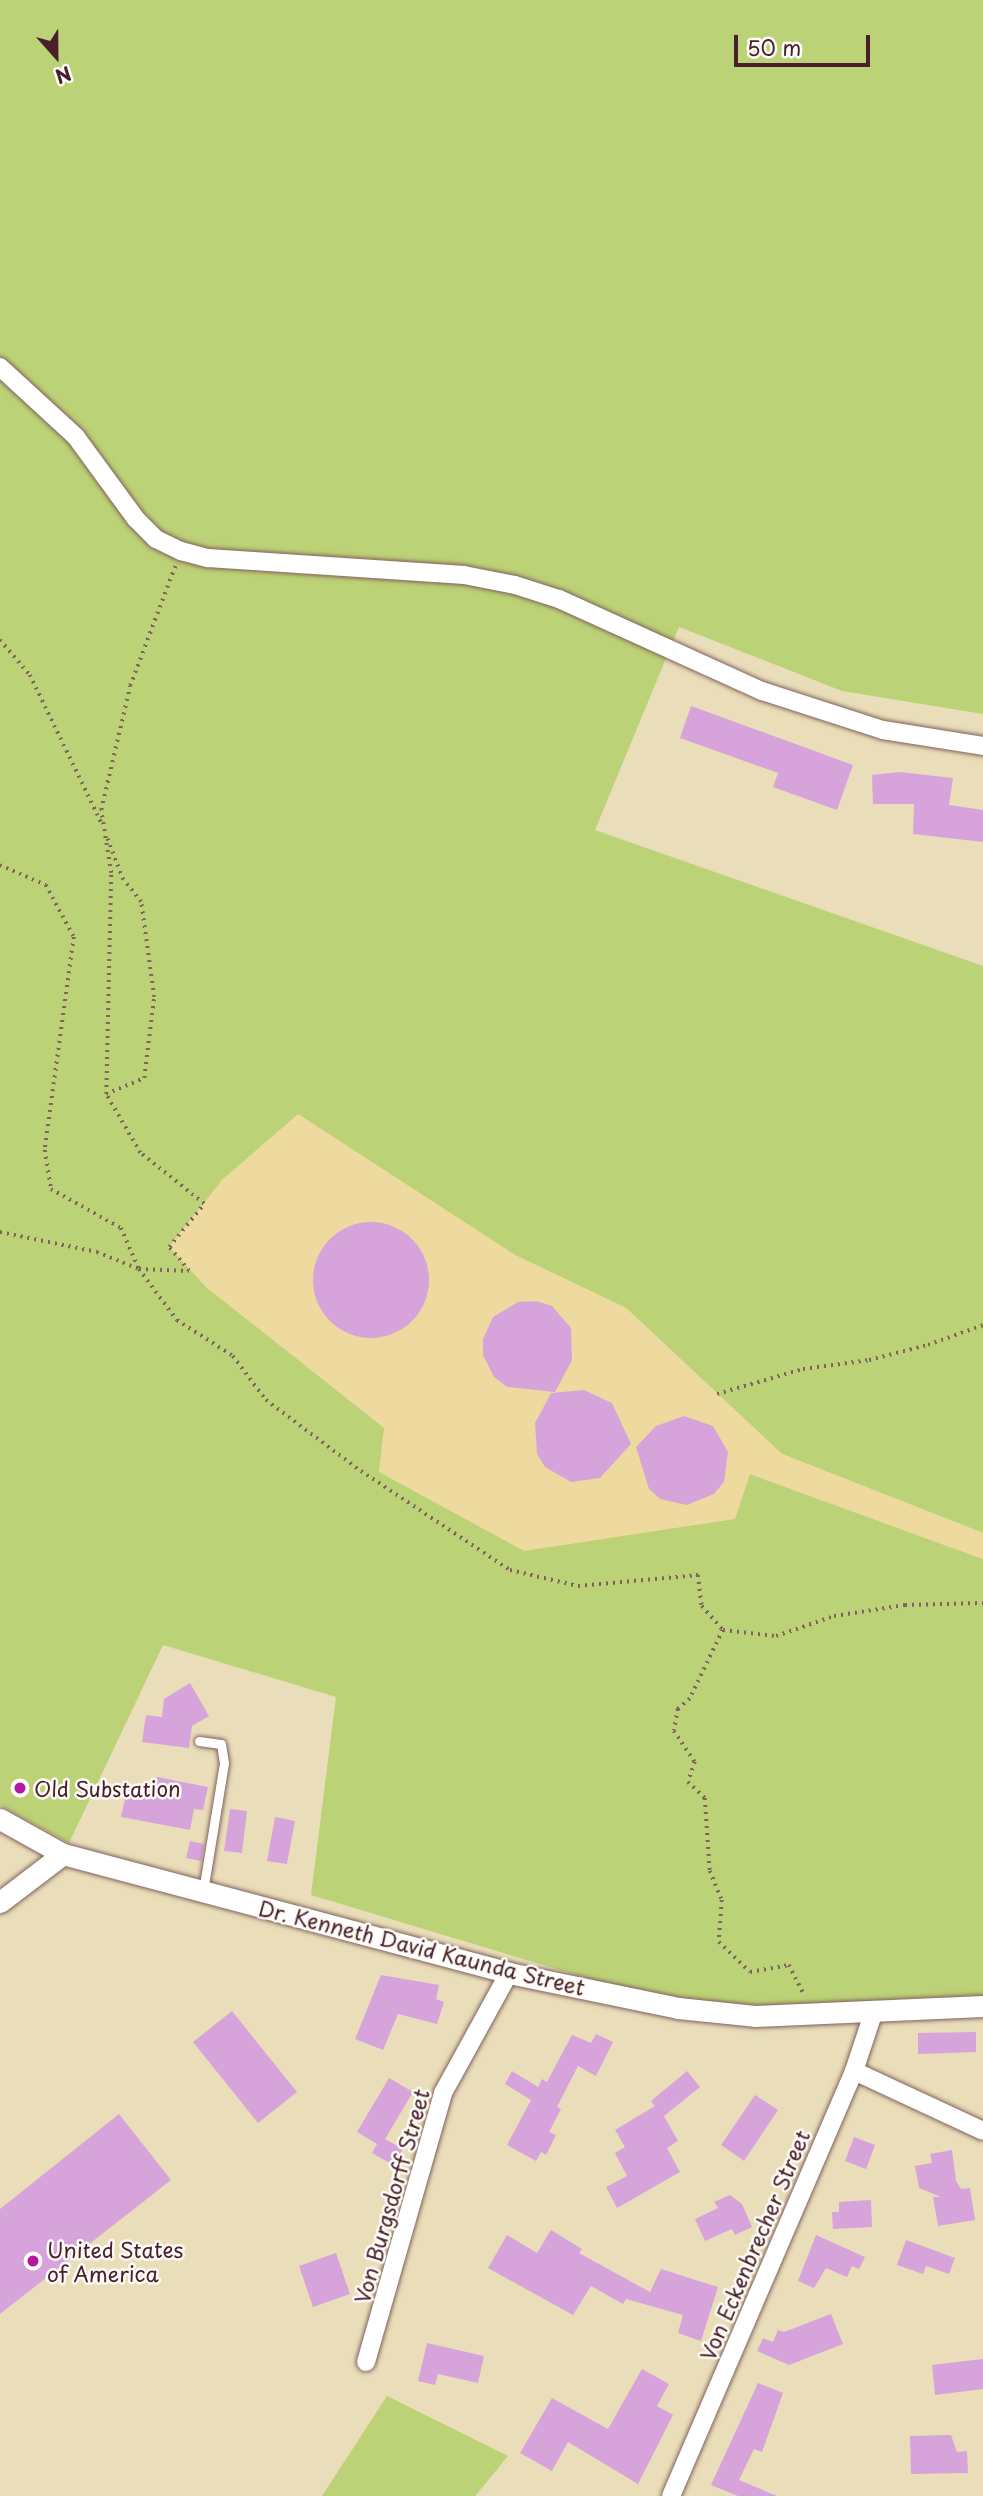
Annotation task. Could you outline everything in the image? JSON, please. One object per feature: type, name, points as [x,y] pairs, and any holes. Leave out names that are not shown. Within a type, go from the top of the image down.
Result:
[{"type":"street","points":[[0,366],[76,437],[136,519],[156,539],[181,551],[208,558],[464,575],[515,585],[559,599],[734,679],[883,730],[983,746]]},
{"type":"street","name":"Dr. Kenneth David Kaunda Street","points":[[0,1819],[63,1854],[509,1973],[718,2014],[817,2014],[983,2006]]},
{"type":"street","points":[[0,1902],[63,1854]]},
{"type":"street","name":"Von Burgsdorff Street","points":[[366,2362],[443,2093],[509,1973]]},
{"type":"street","name":"Von Eckenbrecher Street","points":[[671,2496],[854,2071],[874,2011]]},
{"type":"street","points":[[854,2071],[983,2131]]},
{"type":"lane","points":[[199,1741],[221,1744],[224,1763],[203,1891]]},
{"type":"path","points":[[0,1232],[97,1252],[139,1269],[189,1271],[169,1247],[204,1204],[140,1153],[106,1094],[111,873],[101,810],[130,686],[181,551]]},
{"type":"path","points":[[0,640],[30,675],[104,831],[123,880],[141,902],[154,997],[144,1078],[106,1094]]},
{"type":"path","points":[[0,865],[46,885],[74,937],[45,1150],[51,1189],[121,1227],[139,1269],[177,1320],[233,1356],[266,1400],[467,1544],[510,1570],[578,1587],[698,1575],[702,1606],[723,1630],[776,1636],[834,1616],[905,1605],[983,1603]]},
{"type":"path","points":[[717,1394],[803,1369],[869,1360],[928,1345],[983,1325]]},
{"type":"path","points":[[723,1630],[691,1699],[678,1709],[674,1731],[695,1762],[688,1782],[705,1798],[710,1871],[722,1899],[719,1942],[750,1972],[789,1965],[817,2014]]},
{"type":"green space","points":[[0,0],[983,0],[983,714],[842,691],[679,627],[595,830],[983,966],[983,1533],[782,1454],[626,1308],[517,1256],[223,1179],[204,1204],[205,1286],[385,1428],[750,1474],[983,1559],[983,2006],[755,2016],[646,1996],[311,1895],[336,1697],[163,1645],[69,1843],[0,1805]]},
{"type":"green space","points":[[387,2396],[508,2456],[475,2496],[322,2496]]},
{"type":"sand","points":[[298,1114],[517,1256],[626,1308],[782,1454],[983,1533],[983,1559],[750,1474],[735,1519],[524,1551],[379,1472],[384,1428],[205,1286],[169,1247],[223,1179]]},
{"type":"building","points":[[691,706],[853,765],[837,810],[773,787],[778,773],[680,738]]},
{"type":"building","points":[[900,772],[953,778],[949,805],[983,810],[983,842],[913,834],[914,804],[873,804],[872,775]]},
{"type":"building","points":[[371,1222],[393,1226],[412,1239],[425,1258],[429,1280],[425,1302],[412,1321],[393,1334],[371,1338],[349,1334],[330,1321],[317,1302],[313,1280],[317,1258],[330,1239],[349,1226]]},
{"type":"building","points":[[536,1301],[552,1306],[571,1328],[572,1360],[555,1392],[507,1387],[494,1377],[483,1355],[483,1339],[493,1317],[518,1302]]},
{"type":"building","points":[[584,1390],[612,1403],[631,1444],[600,1478],[571,1482],[545,1467],[537,1454],[535,1423],[551,1393]]},
{"type":"building","points":[[684,1416],[713,1426],[728,1452],[724,1482],[714,1494],[687,1505],[660,1499],[649,1489],[636,1447],[656,1426]]},
{"type":"building","points":[[190,1683],[209,1716],[192,1726],[189,1748],[142,1742],[146,1715],[162,1717],[164,1699]]},
{"type":"building","points":[[157,1777],[208,1787],[203,1810],[194,1809],[190,1830],[121,1817],[128,1785],[155,1790]]},
{"type":"building","points":[[230,1809],[247,1811],[242,1853],[224,1851]]},
{"type":"building","points":[[275,1817],[295,1821],[287,1864],[267,1861]]},
{"type":"building","points":[[190,1841],[204,1844],[201,1861],[186,1858]]},
{"type":"building","points":[[381,1975],[439,1985],[436,1999],[444,2002],[437,2024],[398,2014],[383,2050],[355,2039]]},
{"type":"building","points":[[232,2011],[297,2092],[258,2123],[193,2042]]},
{"type":"building","points":[[976,2032],[976,2052],[918,2054],[918,2033]]},
{"type":"building","points":[[596,2034],[613,2042],[596,2076],[578,2066],[557,2107],[561,2109],[549,2132],[556,2135],[546,2155],[541,2152],[536,2161],[507,2145],[531,2100],[505,2084],[512,2071],[538,2087],[542,2079],[547,2082],[572,2035],[591,2043]]},
{"type":"building","points":[[687,2071],[700,2087],[664,2116],[678,2141],[667,2148],[680,2172],[617,2208],[606,2187],[627,2176],[615,2153],[625,2147],[615,2130],[655,2106],[651,2101]]},
{"type":"building","points":[[389,2078],[413,2092],[385,2139],[403,2149],[393,2165],[372,2153],[377,2144],[357,2132]]},
{"type":"building","points":[[755,2095],[778,2110],[744,2161],[721,2145]]},
{"type":"building","name":"United States of America","points":[[119,2114],[171,2180],[0,2314],[0,2209]]},
{"type":"building","points":[[854,2137],[875,2145],[866,2169],[845,2161]]},
{"type":"building","points":[[952,2150],[956,2181],[961,2189],[970,2188],[975,2220],[938,2226],[933,2197],[941,2197],[919,2188],[915,2166],[932,2163],[930,2154]]},
{"type":"building","points":[[730,2195],[742,2204],[752,2227],[735,2235],[732,2229],[705,2241],[695,2219],[718,2208],[714,2202]]},
{"type":"building","points":[[871,2200],[872,2227],[833,2229],[832,2212],[839,2212],[839,2202]]},
{"type":"building","points":[[551,2230],[582,2249],[579,2253],[650,2292],[661,2269],[718,2287],[701,2341],[678,2333],[683,2315],[626,2299],[623,2304],[591,2286],[573,2315],[488,2268],[507,2235],[537,2253]]},
{"type":"building","points":[[816,2235],[865,2257],[859,2269],[852,2266],[847,2277],[826,2268],[814,2288],[798,2281]]},
{"type":"building","points":[[906,2240],[955,2258],[949,2274],[926,2266],[923,2274],[897,2265]]},
{"type":"building","points":[[336,2253],[350,2294],[313,2307],[299,2266]]},
{"type":"building","points":[[831,2314],[843,2344],[789,2365],[757,2351],[763,2338],[773,2342],[778,2330],[784,2332]]},
{"type":"building","points":[[427,2343],[484,2356],[478,2383],[438,2374],[435,2385],[418,2381]]},
{"type":"building","points":[[983,2359],[983,2389],[935,2395],[932,2365]]},
{"type":"building","points":[[642,2369],[669,2384],[657,2406],[673,2415],[638,2484],[568,2442],[552,2471],[520,2453],[552,2398],[608,2429]]},
{"type":"building","points":[[758,2383],[783,2393],[762,2452],[754,2449],[739,2480],[777,2496],[738,2496],[711,2485]]},
{"type":"building","points":[[951,2435],[957,2452],[967,2451],[968,2473],[911,2474],[910,2436]]},
{"type":"place","name":"Old Substation","points":[[20,1788]]},
{"type":"place","name":"United States of America","points":[[33,2261]]}]
